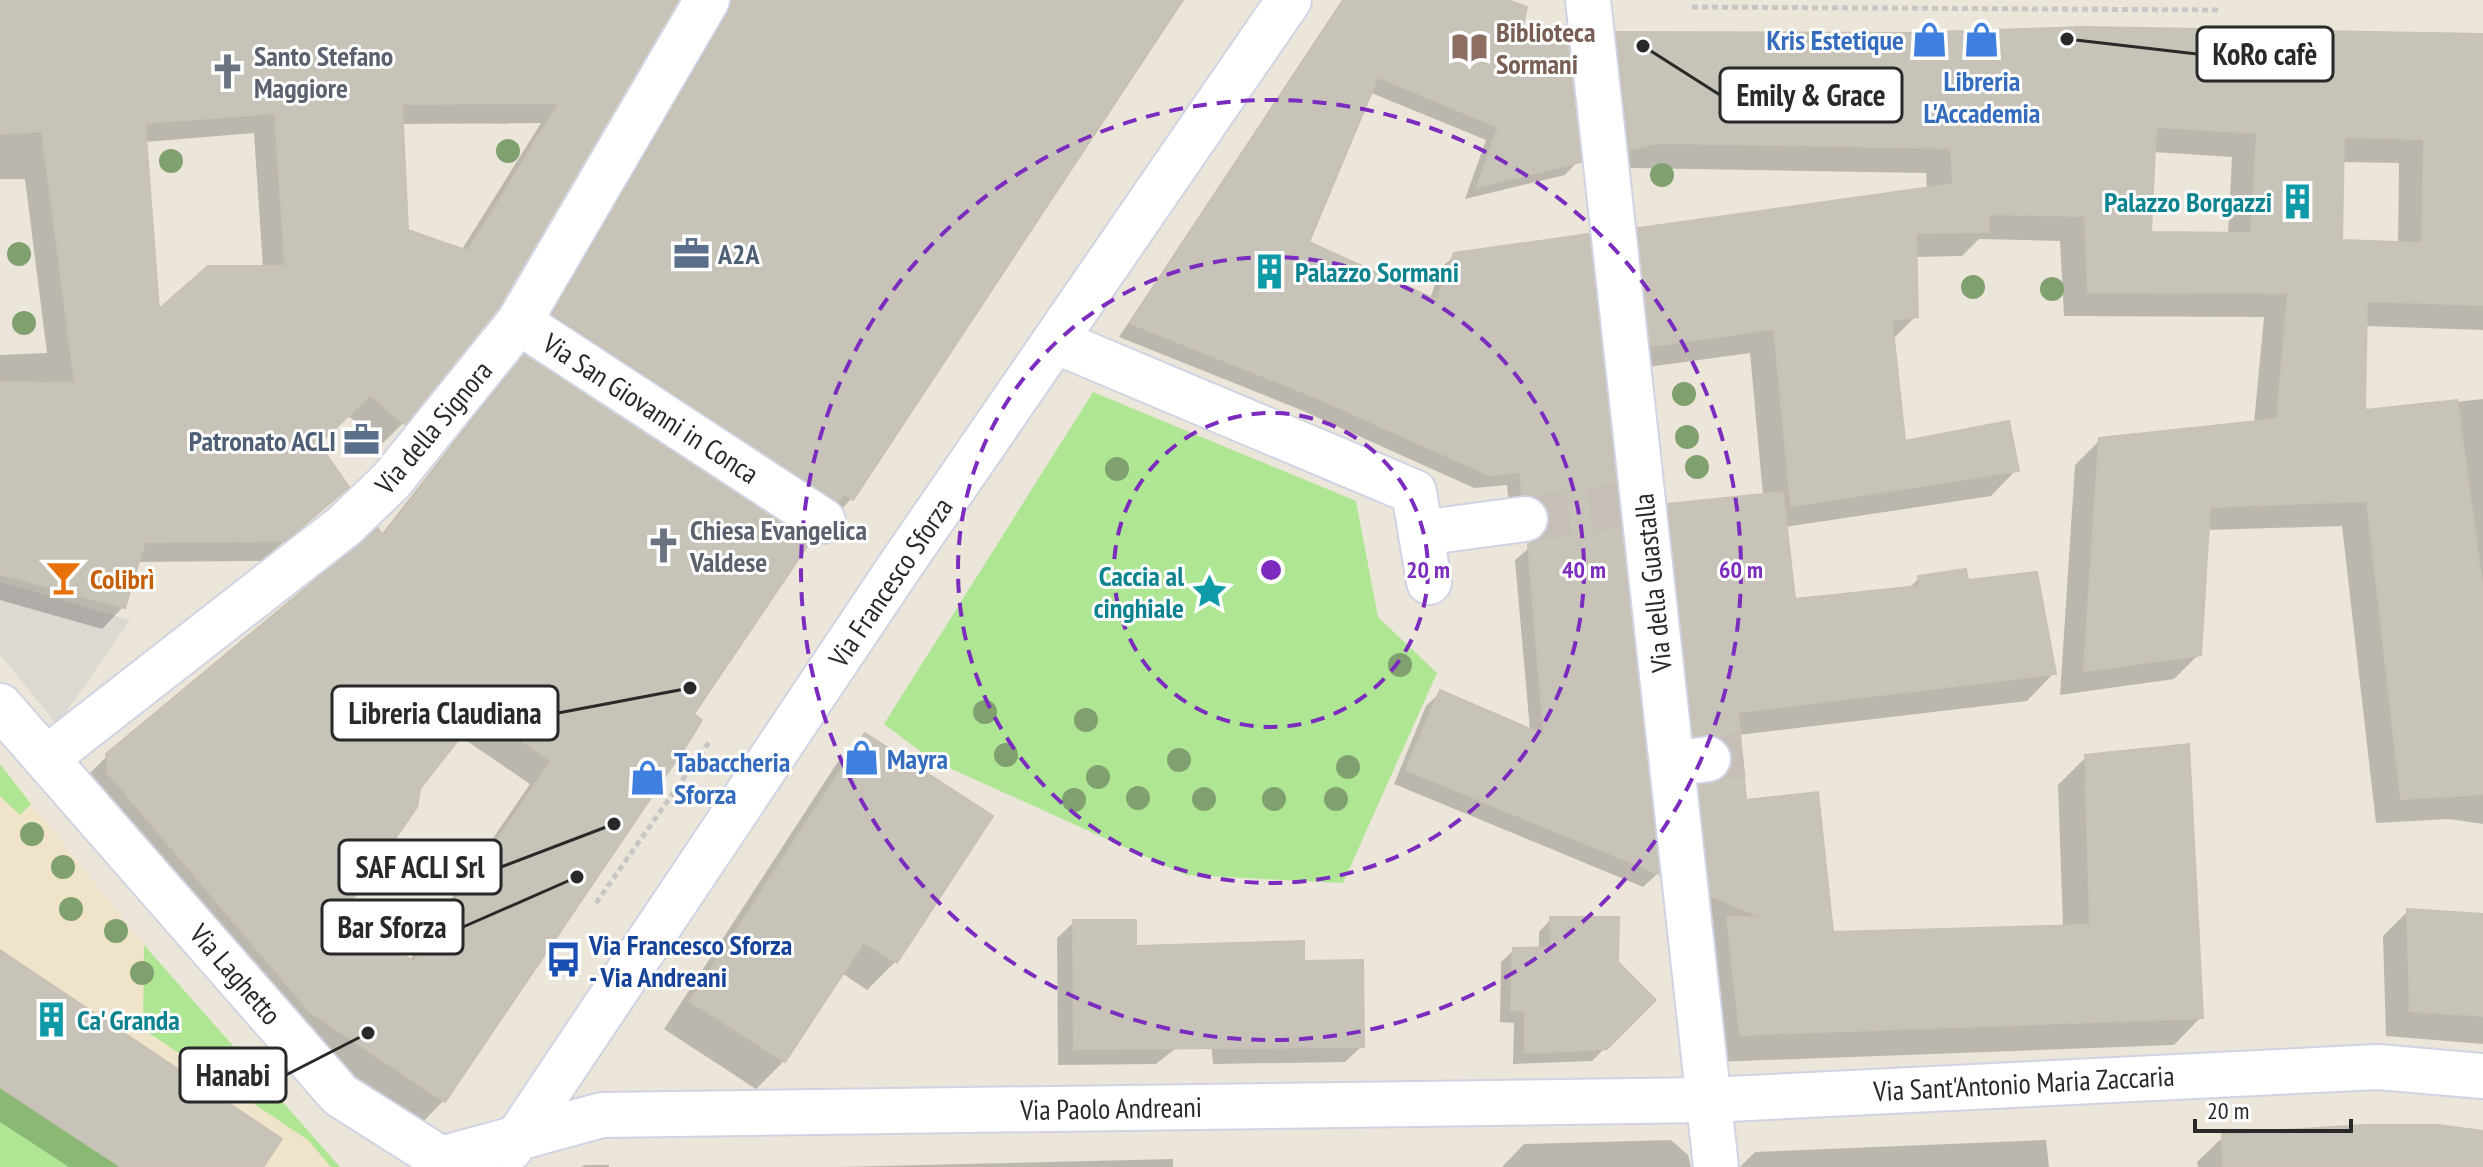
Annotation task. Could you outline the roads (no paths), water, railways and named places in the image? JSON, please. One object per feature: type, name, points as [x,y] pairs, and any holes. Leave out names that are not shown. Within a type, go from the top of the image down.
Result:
[{"type":"street","name":"Via della Signora","points":[[48,757],[344,526],[391,481],[519,322],[707,0]]},
{"type":"street","name":"Via Francesco Sforza","points":[[507,1153],[1289,0]]},
{"type":"street","name":"Via della Guastalla","points":[[1588,0],[1633,504],[1690,762],[1708,1100],[1716,1167]]},
{"type":"street","name":"Via San Giovanni in Conca","points":[[519,322],[823,521]]},
{"type":"street","points":[[1055,341],[1414,492],[1429,582]]},
{"type":"street","points":[[1421,533],[1525,519]]},
{"type":"street","name":"Via Laghetto","points":[[0,706],[48,757],[340,1095],[441,1159],[507,1153]]},
{"type":"street","name":"Via Sant'Antonio Maria Zaccaria","points":[[1708,1100],[2378,1067],[2483,1076]]},
{"type":"street","name":"Via Paolo Andreani","points":[[507,1153],[602,1115],[1708,1100]]},
{"type":"tunnel","points":[[1525,519],[1623,505]]},
{"type":"tunnel","points":[[1708,759],[1743,755]]},
{"type":"place","name":"Kris Estetique","points":[[1930,39]]},
{"type":"place","name":"KoRo cafè","points":[[2067,39]]},
{"type":"place","name":"Libreria L'Accademia","points":[[1982,40]]},
{"type":"place","name":"Emily & Grace","points":[[1643,46]]},
{"type":"place","name":"Biblioteca Sormani","points":[[1470,47]]},
{"type":"place","name":"Santo Stefano Maggiore","points":[[228,71]]},
{"type":"place","name":"Palazzo Borgazzi","points":[[2298,201]]},
{"type":"place","name":"A2A","points":[[692,253]]},
{"type":"place","name":"Palazzo Sormani","points":[[1269,271]]},
{"type":"place","name":"Patronato ACLI","points":[[362,440]]},
{"type":"place","name":"Chiesa Evangelica Valdese","points":[[664,545]]},
{"type":"place","name":"Colibrì","points":[[64,578]]},
{"type":"place","name":"Caccia al cinghiale","points":[[1210,591]]},
{"type":"place","name":"Libreria Claudiana","points":[[690,688]]},
{"type":"place","name":"Mayra","points":[[861,758]]},
{"type":"place","name":"Tabaccheria Sforza","points":[[648,777]]},
{"type":"place","name":"SAF ACLI Srl","points":[[614,824]]},
{"type":"place","name":"Bar Sforza","points":[[577,877]]},
{"type":"place","name":"Via Francesco Sforza - Via Andreani","points":[[563,960]]},
{"type":"place","name":"Ca' Granda","points":[[51,1019]]},
{"type":"place","name":"Hanabi","points":[[368,1033]]}]
